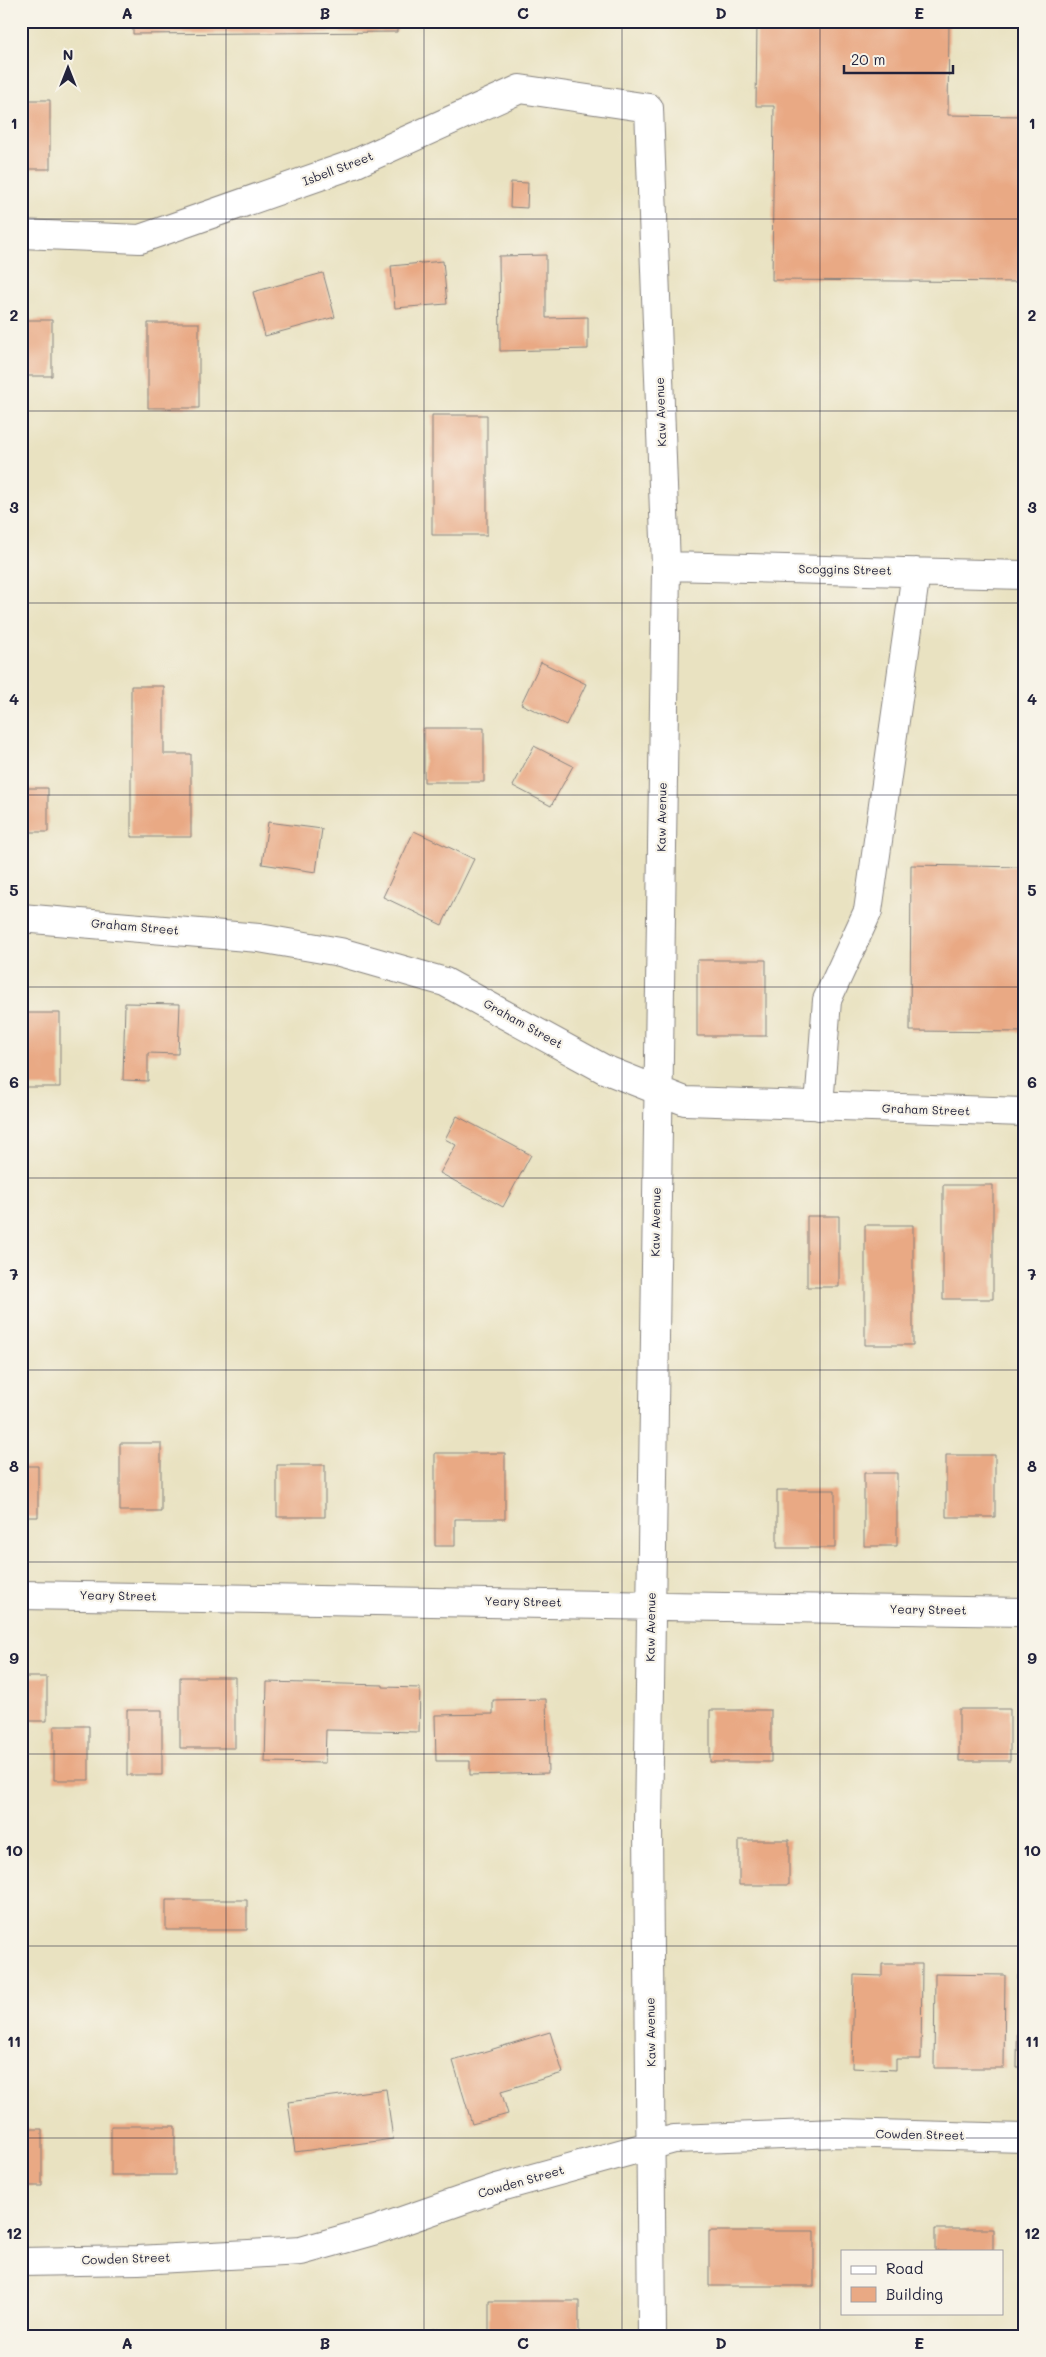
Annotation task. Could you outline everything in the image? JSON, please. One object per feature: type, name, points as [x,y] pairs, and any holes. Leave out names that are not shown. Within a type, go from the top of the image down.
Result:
[{"type":"street","name":"Isbell Street","points":[[21,234],[140,239],[354,164],[520,90],[649,108]]},
{"type":"street","name":"Kaw Avenue","points":[[649,108],[666,566],[648,1827],[652,2336]]},
{"type":"street","name":"Scoggins Street","points":[[666,566],[1025,574]]},
{"type":"street","points":[[819,1106],[827,1000],[868,910],[916,572]]},
{"type":"street","name":"Graham Street","points":[[21,918],[259,938],[340,952],[445,982],[604,1069],[658,1092],[685,1101],[1025,1112]]},
{"type":"street","name":"Yeary Street","points":[[21,1595],[652,1604],[1025,1612]]},
{"type":"street","name":"Cowden Street","points":[[21,2262],[138,2260],[300,2251],[376,2230],[497,2188],[674,2139],[839,2134],[1025,2138]]},
{"type":"building","points":[[133,21],[397,21],[397,32],[133,34]]},
{"type":"building","points":[[757,21],[949,21],[948,115],[1025,116],[1025,282],[772,280],[774,106],[756,106]]},
{"type":"building","points":[[21,100],[50,100],[50,169],[21,169]]},
{"type":"building","points":[[511,182],[528,183],[527,208],[510,207]]},
{"type":"building","points":[[546,255],[546,318],[588,317],[588,349],[500,351],[499,256]]},
{"type":"building","points":[[443,261],[447,304],[395,308],[391,266]]},
{"type":"building","points":[[323,273],[335,317],[265,336],[253,292]]},
{"type":"building","points":[[21,320],[52,320],[52,376],[21,376]]},
{"type":"building","points":[[148,323],[199,323],[199,408],[148,408]]},
{"type":"building","points":[[432,415],[487,415],[487,535],[432,535]]},
{"type":"building","points":[[541,662],[586,684],[566,725],[521,704]]},
{"type":"building","points":[[131,686],[164,686],[164,754],[191,754],[191,837],[131,837]]},
{"type":"building","points":[[424,728],[484,728],[484,782],[424,782]]},
{"type":"building","points":[[534,746],[573,766],[551,806],[513,786]]},
{"type":"building","points":[[21,788],[48,788],[48,832],[21,832]]},
{"type":"building","points":[[268,822],[322,829],[316,872],[262,864]]},
{"type":"building","points":[[414,831],[474,859],[442,925],[383,897]]},
{"type":"building","points":[[911,865],[1025,867],[1025,1032],[910,1031]]},
{"type":"building","points":[[697,960],[766,960],[766,1036],[697,1036]]},
{"type":"building","points":[[125,1003],[180,1004],[178,1054],[148,1053],[148,1081],[123,1080]]},
{"type":"building","points":[[21,1013],[60,1013],[60,1087],[21,1087]]},
{"type":"building","points":[[457,1116],[531,1155],[503,1207],[440,1173],[456,1145],[445,1139]]},
{"type":"building","points":[[943,1185],[993,1185],[993,1299],[943,1299]]},
{"type":"building","points":[[807,1216],[839,1216],[839,1287],[807,1287]]},
{"type":"building","points":[[865,1225],[913,1225],[913,1345],[865,1345]]},
{"type":"building","points":[[120,1443],[161,1443],[161,1511],[120,1511]]},
{"type":"building","points":[[435,1453],[505,1453],[505,1519],[455,1519],[455,1546],[435,1546]]},
{"type":"building","points":[[946,1455],[995,1455],[995,1517],[946,1517]]},
{"type":"building","points":[[277,1465],[325,1465],[325,1517],[277,1517]]},
{"type":"building","points":[[21,1466],[38,1466],[38,1517],[21,1517]]},
{"type":"building","points":[[864,1473],[897,1473],[897,1546],[864,1546]]},
{"type":"building","points":[[777,1490],[835,1490],[835,1548],[777,1548]]},
{"type":"building","points":[[21,1677],[47,1677],[47,1721],[21,1721]]},
{"type":"building","points":[[180,1677],[235,1677],[235,1748],[180,1748]]},
{"type":"building","points":[[267,1682],[383,1685],[383,1687],[420,1688],[419,1732],[326,1730],[325,1763],[265,1762]]},
{"type":"building","points":[[546,1699],[548,1773],[470,1775],[470,1761],[436,1761],[435,1715],[493,1714],[493,1700]]},
{"type":"building","points":[[959,1709],[1010,1709],[1010,1761],[959,1761]]},
{"type":"building","points":[[127,1710],[162,1710],[162,1775],[127,1775]]},
{"type":"building","points":[[710,1710],[771,1710],[771,1762],[710,1762]]},
{"type":"building","points":[[54,1726],[89,1726],[89,1780],[54,1780]]},
{"type":"building","points":[[739,1840],[789,1840],[789,1885],[739,1885]]},
{"type":"building","points":[[166,1900],[247,1900],[247,1930],[166,1930]]},
{"type":"building","points":[[882,1964],[922,1964],[921,2059],[896,2059],[896,2070],[852,2068],[854,1975],[882,1976]]},
{"type":"building","points":[[935,1974],[1005,1975],[1004,2068],[934,2068]]},
{"type":"building","points":[[1018,1975],[1025,1975],[1025,2069],[1017,2068]]},
{"type":"building","points":[[550,2032],[563,2073],[501,2091],[508,2114],[472,2124],[453,2061]]},
{"type":"building","points":[[386,2089],[393,2139],[295,2152],[288,2102]]},
{"type":"building","points":[[111,2126],[175,2126],[175,2175],[111,2175]]},
{"type":"building","points":[[21,2129],[42,2129],[42,2186],[21,2186]]},
{"type":"building","points":[[935,2229],[993,2229],[993,2250],[935,2250]]},
{"type":"building","points":[[709,2231],[814,2231],[814,2286],[709,2286]]},
{"type":"building","points":[[489,2301],[579,2301],[579,2336],[489,2336]]},
{"type":"building","points":[[439,2328],[441,2336],[407,2336],[407,2335]]}]
